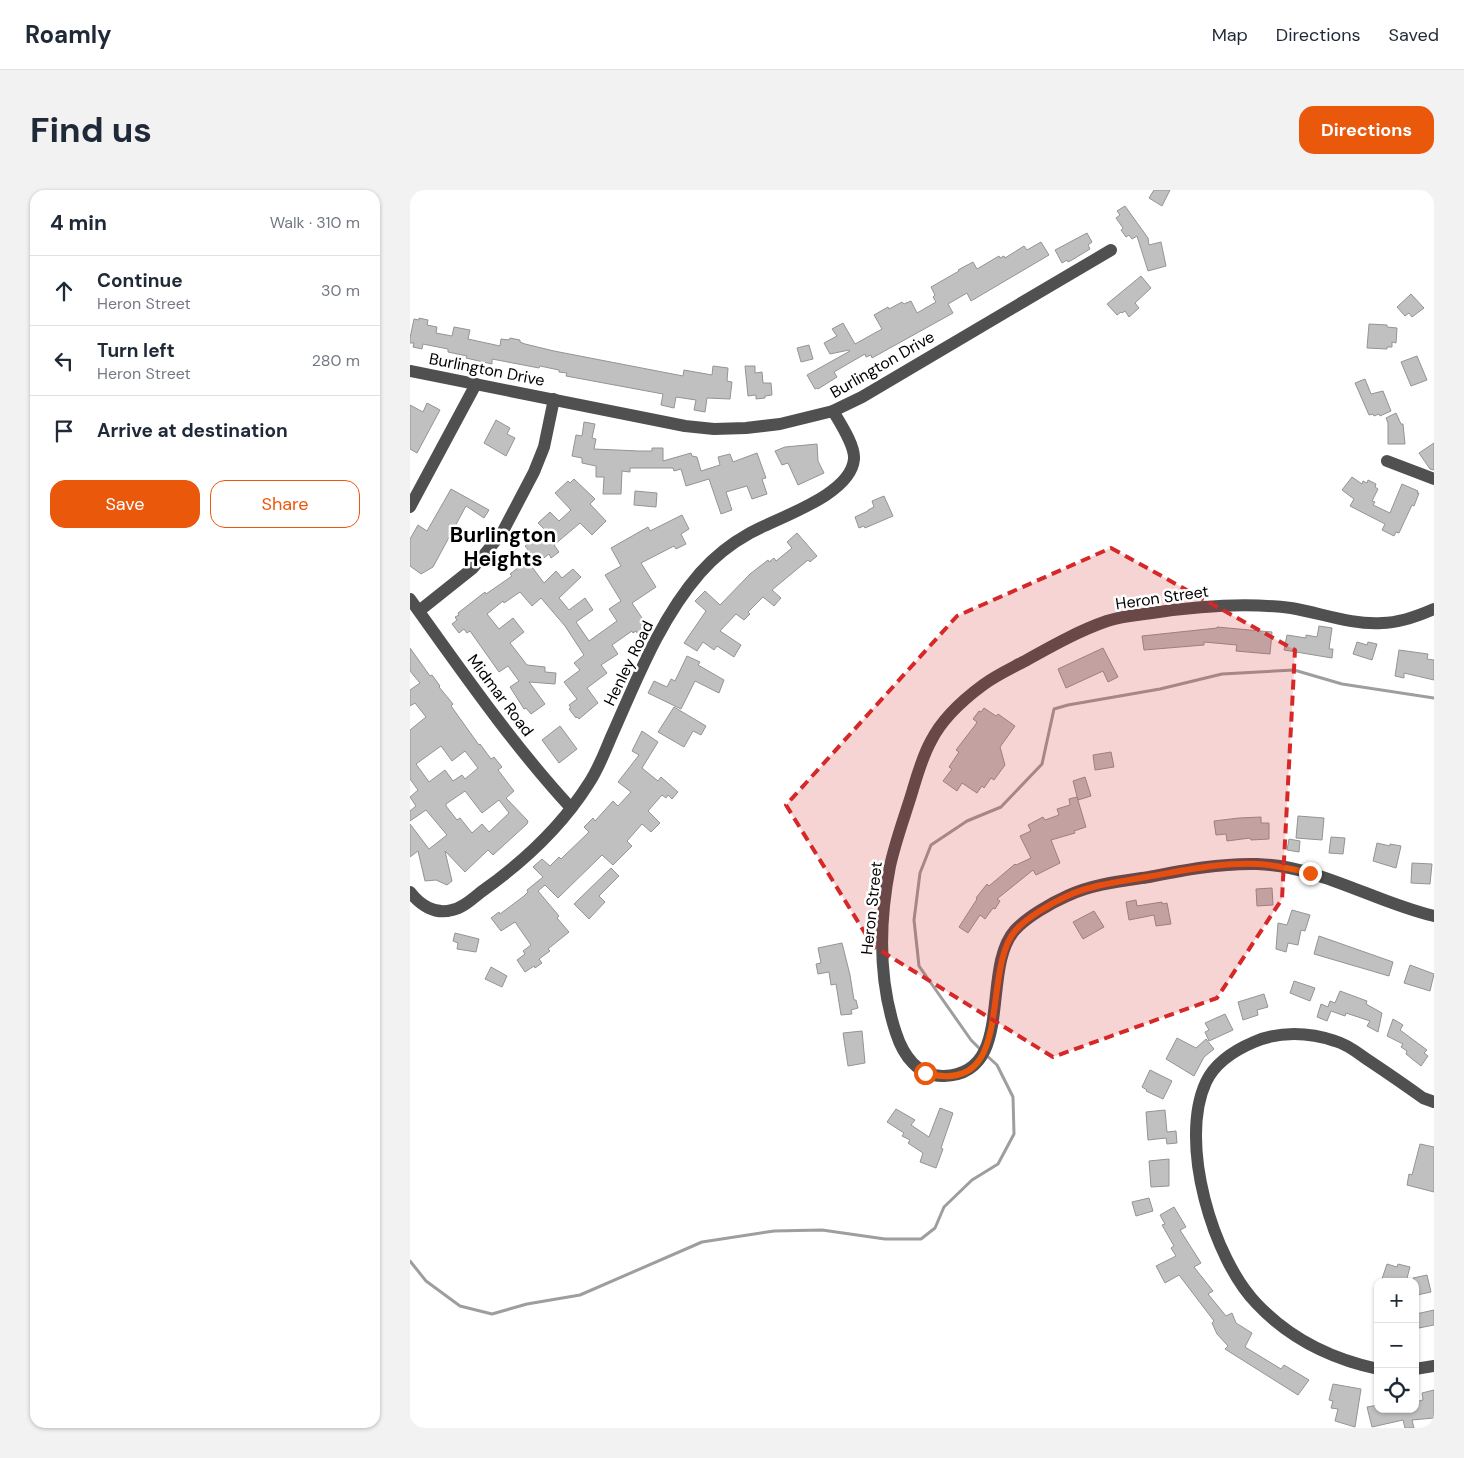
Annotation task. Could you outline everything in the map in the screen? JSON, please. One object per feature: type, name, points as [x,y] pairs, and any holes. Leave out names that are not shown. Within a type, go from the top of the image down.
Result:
[{"type":"street","name":"Burlington Drive","points":[[410,371],[685,426],[746,428],[780,424],[833,411],[862,397],[1111,250]]},
{"type":"street","points":[[410,507],[476,384]]},
{"type":"street","points":[[419,611],[472,568],[502,533],[538,464],[550,423],[554,399]]},
{"type":"street","name":"Henley Road","points":[[410,892],[417,901],[429,908],[441,911],[452,910],[464,904],[508,873],[571,808],[590,781],[652,648],[684,591],[728,546],[830,493],[843,483],[848,476],[854,459],[853,448],[833,411]]},
{"type":"street","points":[[1387,461],[1434,479]]},
{"type":"street","name":"Midmar Road","points":[[410,599],[551,787],[571,808]]},
{"type":"street","name":"Heron Street","points":[[1434,609],[1393,622],[1379,624],[1353,621],[1290,608],[1251,605],[1202,606],[1110,620],[1059,643],[985,684],[942,723],[931,739],[922,762],[894,849],[886,891],[882,929],[882,969],[888,1008],[901,1047],[911,1063],[925,1073],[939,1077],[956,1075],[975,1066],[986,1047],[990,1035],[999,967],[1010,938],[1016,929],[1066,896],[1086,889],[1189,870],[1257,864],[1282,866],[1310,873],[1362,890],[1415,911],[1434,916]]},
{"type":"street","points":[[1374,1368],[1352,1364],[1314,1348],[1288,1332],[1256,1304],[1236,1278],[1218,1240],[1206,1204],[1196,1154],[1195,1124],[1206,1082],[1216,1067],[1237,1049],[1260,1039],[1288,1034],[1316,1035],[1338,1041],[1424,1098],[1434,1102]]},
{"type":"street","points":[[1419,1368],[1434,1366]]},
{"type":"highlighted area","points":[[1111,548],[1295,650],[1282,899],[1217,998],[1053,1057],[873,946],[786,805],[957,616]]},
{"type":"building","points":[[1154,190],[1170,190],[1162,206],[1149,198]]},
{"type":"building","points":[[1125,206],[1148,238],[1149,245],[1161,242],[1166,266],[1148,271],[1137,236],[1132,239],[1129,235],[1126,237],[1121,230],[1123,228],[1116,218],[1120,215],[1117,211]]},
{"type":"building","points":[[1087,233],[1092,242],[1088,245],[1090,249],[1068,262],[1067,260],[1062,263],[1055,250]]},
{"type":"building","points":[[1041,242],[1049,255],[971,301],[967,293],[948,304],[953,313],[872,358],[871,355],[866,357],[865,354],[834,372],[837,377],[815,389],[807,375],[850,351],[830,354],[824,343],[837,336],[832,329],[843,323],[855,344],[882,329],[874,315],[888,307],[889,309],[902,302],[904,304],[911,301],[917,313],[936,302],[931,287],[958,270],[973,262],[977,269],[999,256],[1000,258],[1004,256],[1005,258],[1024,246],[1027,250]]},
{"type":"building","points":[[1141,276],[1151,288],[1135,303],[1139,308],[1129,317],[1125,311],[1117,315],[1107,304]]},
{"type":"building","points":[[1411,294],[1424,308],[1412,317],[1409,313],[1405,316],[1397,307]]},
{"type":"building","points":[[419,318],[428,320],[427,325],[437,327],[436,333],[452,336],[454,327],[470,330],[468,339],[500,346],[501,339],[509,340],[510,338],[520,340],[520,342],[525,344],[554,351],[683,376],[684,370],[712,375],[713,366],[728,368],[727,381],[732,382],[730,399],[707,398],[705,412],[694,410],[696,400],[676,397],[674,408],[661,405],[663,394],[566,376],[567,373],[540,366],[539,368],[492,359],[492,364],[448,352],[448,349],[423,344],[422,349],[413,347],[414,343],[410,343],[410,338],[414,319],[419,320]]},
{"type":"building","points":[[1369,324],[1387,325],[1387,327],[1397,328],[1396,343],[1392,342],[1392,347],[1387,347],[1387,349],[1367,348]]},
{"type":"building","points":[[809,345],[813,359],[801,362],[797,348]]},
{"type":"building","points":[[1417,356],[1427,380],[1411,386],[1401,362]]},
{"type":"building","points":[[745,366],[755,366],[755,373],[762,372],[763,383],[771,383],[772,395],[756,399],[756,395],[748,396]]},
{"type":"building","points":[[1365,379],[1371,394],[1383,391],[1391,411],[1380,416],[1379,414],[1369,415],[1355,383]]},
{"type":"building","points":[[427,403],[440,410],[417,453],[410,449],[410,405],[423,412]]},
{"type":"building","points":[[1396,413],[1401,424],[1403,424],[1405,444],[1388,444],[1388,423],[1386,418]]},
{"type":"building","points":[[496,420],[510,428],[507,434],[515,438],[506,456],[484,443]]},
{"type":"building","points":[[584,422],[595,424],[592,438],[596,439],[594,449],[652,451],[652,448],[663,448],[663,461],[691,453],[692,456],[697,457],[701,471],[720,465],[718,457],[730,454],[733,462],[757,453],[766,478],[762,479],[767,494],[752,499],[747,486],[726,492],[732,510],[721,514],[709,479],[686,486],[681,469],[674,471],[673,468],[630,468],[630,472],[622,471],[621,494],[603,494],[604,477],[596,477],[596,466],[582,463],[582,458],[572,456],[576,435],[582,436]]},
{"type":"building","points":[[1434,443],[1434,470],[1430,469],[1419,453]]},
{"type":"building","points":[[817,444],[818,461],[824,473],[798,485],[788,463],[782,465],[775,451],[785,447]]},
{"type":"building","points":[[1352,477],[1362,484],[1363,481],[1367,483],[1368,480],[1376,484],[1375,487],[1378,489],[1372,501],[1375,502],[1373,505],[1390,513],[1402,484],[1418,491],[1414,506],[1412,505],[1399,533],[1396,532],[1394,536],[1382,530],[1385,524],[1350,506],[1354,499],[1342,490]]},
{"type":"building","points":[[574,479],[595,499],[590,504],[606,521],[592,535],[580,523],[554,545],[559,552],[551,558],[549,554],[532,567],[544,583],[556,571],[562,578],[573,569],[581,577],[559,598],[569,610],[585,598],[593,610],[576,622],[589,641],[617,621],[609,609],[621,601],[605,575],[621,566],[611,548],[648,527],[650,531],[682,515],[689,529],[681,534],[686,544],[676,549],[674,546],[641,563],[656,587],[632,603],[646,624],[640,638],[636,631],[633,633],[632,631],[612,645],[618,654],[601,665],[607,673],[587,688],[598,703],[579,719],[569,709],[571,708],[569,705],[577,699],[564,682],[580,670],[574,663],[584,655],[565,626],[541,598],[532,606],[520,592],[504,603],[503,601],[487,614],[499,629],[513,618],[524,632],[510,643],[527,665],[545,667],[545,672],[556,673],[555,684],[529,682],[545,704],[531,714],[526,708],[524,709],[510,687],[519,681],[508,666],[499,672],[470,631],[467,633],[464,629],[459,633],[452,624],[457,620],[455,617],[459,615],[458,613],[485,592],[486,594],[512,576],[510,574],[533,556],[525,546],[545,530],[538,523],[550,512],[559,521],[571,510],[555,493],[568,481],[570,483]]},
{"type":"building","points":[[451,489],[489,510],[484,518],[466,506],[433,567],[421,574],[410,566],[410,539],[418,525],[427,531]]},
{"type":"building","points":[[635,491],[657,493],[656,507],[634,505]]},
{"type":"building","points":[[884,496],[893,516],[865,528],[864,526],[859,528],[855,517],[874,507],[872,501]]},
{"type":"building","points":[[797,533],[817,556],[810,562],[808,560],[772,590],[781,598],[774,606],[763,597],[748,612],[750,614],[744,620],[736,614],[720,631],[741,645],[734,657],[717,646],[714,650],[703,642],[697,651],[684,643],[706,611],[695,601],[705,591],[720,605],[750,574],[768,560],[769,562],[774,558],[776,561],[792,548],[787,542]]},
{"type":"building","points":[[1319,626],[1332,628],[1329,649],[1333,649],[1332,658],[1284,650],[1287,635],[1306,638],[1306,635],[1317,637]]},
{"type":"building","points":[[1217,627],[1272,632],[1270,654],[1236,651],[1237,645],[1204,642],[1204,645],[1144,650],[1142,636]]},
{"type":"building","points":[[1357,642],[1367,645],[1368,642],[1377,644],[1372,660],[1353,654]]},
{"type":"building","points":[[410,648],[453,704],[451,706],[479,745],[491,759],[494,757],[502,767],[498,770],[514,791],[506,798],[528,821],[493,855],[488,850],[465,872],[445,851],[452,881],[447,885],[436,880],[425,881],[418,851],[410,857],[410,824],[429,849],[447,835],[426,810],[410,821],[410,811],[416,806],[410,797],[418,790],[410,779],[410,730],[426,717],[415,703],[410,706],[410,690],[420,683],[410,671]],"holes":[[[441,746],[452,761],[465,751],[478,768],[465,779],[462,775],[453,781],[445,770],[429,782],[416,764]],[[465,791],[482,813],[499,800],[509,813],[489,832],[482,824],[472,833],[460,818],[457,820],[446,806],[446,804]]]},
{"type":"building","points":[[1103,648],[1118,677],[1108,682],[1103,671],[1066,688],[1058,669]]},
{"type":"building","points":[[1399,650],[1428,654],[1427,659],[1434,660],[1434,680],[1404,673],[1404,678],[1395,676]]},
{"type":"building","points":[[687,656],[700,662],[698,665],[724,680],[719,693],[695,681],[681,709],[648,693],[654,681],[667,687],[671,679],[675,681]]},
{"type":"building","points":[[674,707],[706,726],[701,735],[693,731],[684,747],[658,732]]},
{"type":"building","points":[[984,708],[996,716],[998,714],[1015,726],[1000,747],[1005,765],[994,780],[991,778],[984,788],[982,786],[977,793],[962,783],[957,791],[943,781],[952,769],[949,767],[959,752],[956,750],[977,722],[973,719]]},
{"type":"building","points":[[560,726],[577,749],[559,763],[542,740]]},
{"type":"building","points":[[642,731],[658,742],[642,768],[658,781],[661,777],[678,792],[672,799],[668,795],[666,798],[662,795],[648,811],[660,823],[651,832],[642,824],[627,841],[632,846],[613,865],[602,855],[558,898],[545,885],[538,891],[559,916],[557,918],[569,932],[539,959],[542,963],[525,972],[517,960],[525,954],[523,951],[531,945],[515,922],[501,931],[491,918],[499,912],[500,914],[524,896],[528,892],[527,890],[543,877],[533,867],[542,859],[550,866],[559,857],[561,859],[589,832],[584,827],[593,818],[595,821],[613,801],[618,806],[631,792],[618,782],[639,755],[632,751]]},
{"type":"building","points":[[1111,752],[1114,767],[1095,770],[1093,755]]},
{"type":"building","points":[[1085,777],[1091,796],[1078,800],[1073,781]]},
{"type":"building","points":[[1077,797],[1086,827],[1074,831],[1075,833],[1051,840],[1060,863],[1036,875],[1033,870],[997,899],[1000,901],[985,919],[980,915],[968,933],[959,927],[976,898],[987,884],[989,886],[1015,864],[1031,858],[1020,836],[1031,831],[1028,825],[1043,817],[1045,820],[1059,815],[1057,809],[1070,805],[1069,799]]},
{"type":"building","points":[[1298,816],[1324,818],[1322,840],[1296,838]]},
{"type":"building","points":[[1261,817],[1261,823],[1269,823],[1269,839],[1251,840],[1250,838],[1227,841],[1226,834],[1216,835],[1214,821]]},
{"type":"building","points":[[1331,837],[1345,838],[1343,854],[1329,853]]},
{"type":"building","points":[[1289,839],[1300,841],[1299,852],[1287,850]]},
{"type":"building","points":[[1377,843],[1401,846],[1396,868],[1373,861]]},
{"type":"building","points":[[1412,863],[1432,864],[1430,884],[1411,883]]},
{"type":"building","points":[[611,868],[619,876],[599,896],[605,902],[589,919],[574,904]]},
{"type":"building","points":[[1272,888],[1273,905],[1257,906],[1256,889]]},
{"type":"building","points":[[1136,900],[1137,906],[1167,903],[1171,924],[1156,926],[1154,915],[1129,920],[1126,902]]},
{"type":"building","points":[[1292,910],[1310,915],[1305,931],[1301,930],[1298,945],[1288,943],[1286,952],[1276,949],[1278,923],[1287,925]]},
{"type":"building","points":[[1094,911],[1104,927],[1083,939],[1073,922]]},
{"type":"building","points":[[455,933],[479,939],[476,952],[457,949],[458,943],[453,941]]},
{"type":"building","points":[[1319,936],[1393,962],[1389,976],[1314,954]]},
{"type":"building","points":[[842,943],[854,1000],[856,1000],[858,1008],[851,1010],[852,1014],[841,1015],[836,984],[831,985],[829,972],[818,974],[816,964],[821,963],[818,948]]},
{"type":"building","points":[[1410,965],[1434,974],[1430,991],[1404,983]]},
{"type":"building","points":[[491,967],[507,976],[502,987],[485,979]]},
{"type":"building","points":[[1294,981],[1315,988],[1310,1001],[1290,993]]},
{"type":"building","points":[[1340,991],[1367,1001],[1366,1004],[1382,1013],[1378,1032],[1367,1026],[1370,1021],[1346,1013],[1345,1016],[1331,1011],[1327,1021],[1317,1017],[1321,1004],[1328,1007],[1330,1001],[1335,1003]]},
{"type":"building","points":[[1264,994],[1268,1007],[1257,1010],[1258,1015],[1243,1020],[1238,1002]]},
{"type":"building","points":[[1225,1014],[1233,1030],[1209,1041],[1205,1032],[1209,1030],[1205,1023]]},
{"type":"building","points":[[1393,1019],[1403,1025],[1400,1030],[1427,1050],[1424,1053],[1428,1056],[1421,1066],[1406,1054],[1407,1051],[1401,1047],[1403,1044],[1387,1036]]},
{"type":"building","points":[[862,1031],[865,1063],[848,1066],[843,1033]]},
{"type":"building","points":[[1177,1038],[1196,1048],[1206,1039],[1214,1049],[1204,1057],[1194,1076],[1166,1059]]},
{"type":"building","points":[[1150,1070],[1172,1081],[1163,1099],[1142,1087]]},
{"type":"building","points":[[940,1108],[953,1113],[936,1168],[920,1162],[923,1153],[908,1143],[910,1140],[902,1136],[904,1133],[887,1122],[896,1109],[915,1120],[911,1125],[929,1137]]},
{"type":"building","points":[[1165,1110],[1167,1132],[1176,1131],[1177,1143],[1167,1144],[1166,1138],[1148,1140],[1146,1112]]},
{"type":"building","points":[[1420,1144],[1434,1147],[1434,1192],[1407,1185],[1409,1174],[1412,1175]]},
{"type":"building","points":[[1169,1159],[1169,1186],[1151,1187],[1149,1161]]},
{"type":"building","points":[[1149,1198],[1153,1211],[1136,1216],[1132,1202]]},
{"type":"building","points":[[1174,1207],[1186,1227],[1180,1230],[1201,1263],[1194,1267],[1213,1291],[1208,1294],[1226,1316],[1232,1313],[1236,1323],[1252,1333],[1245,1347],[1281,1369],[1284,1365],[1309,1380],[1298,1395],[1225,1349],[1228,1346],[1217,1334],[1212,1323],[1214,1321],[1179,1275],[1165,1283],[1156,1266],[1176,1256],[1171,1248],[1174,1246],[1162,1225],[1165,1224],[1160,1215]]},
{"type":"building","points":[[1387,1264],[1397,1267],[1398,1264],[1410,1267],[1407,1278],[1382,1278]]},
{"type":"building","points":[[1427,1275],[1431,1292],[1419,1295],[1419,1278],[1413,1278]]},
{"type":"building","points":[[1434,1310],[1434,1325],[1419,1328],[1419,1313]]},
{"type":"building","points":[[1333,1384],[1361,1389],[1355,1427],[1335,1421],[1338,1409],[1331,1408],[1333,1401],[1329,1400]]},
{"type":"building","points":[[1434,1390],[1434,1418],[1412,1420],[1414,1428],[1405,1428],[1403,1420],[1372,1427],[1367,1407],[1374,1406],[1374,1413],[1419,1413],[1419,1401],[1423,1400],[1422,1393]]},
{"type":"waterway","points":[[981,1050],[971,1040],[919,966],[914,920],[920,873],[931,845],[967,821],[1001,807],[1042,764],[1054,709],[1160,689],[1222,674],[1294,670],[1342,684],[1434,698]]},
{"type":"waterway","points":[[410,1261],[426,1281],[460,1306],[492,1314],[527,1304],[580,1295],[702,1242],[774,1231],[822,1230],[885,1239],[921,1239],[935,1228],[944,1207],[972,1180],[998,1164],[1014,1134],[1013,1097],[997,1065],[985,1054]]},
{"type":"district","name":"Burlington Heights","points":[[503,547]]},
{"type":"route","points":[[925,1073],[939,1077],[956,1075],[975,1066],[986,1047],[990,1035],[999,967],[1010,938],[1024,922],[1066,896],[1112,883],[1230,865],[1257,864],[1282,866],[1310,873]]}]
